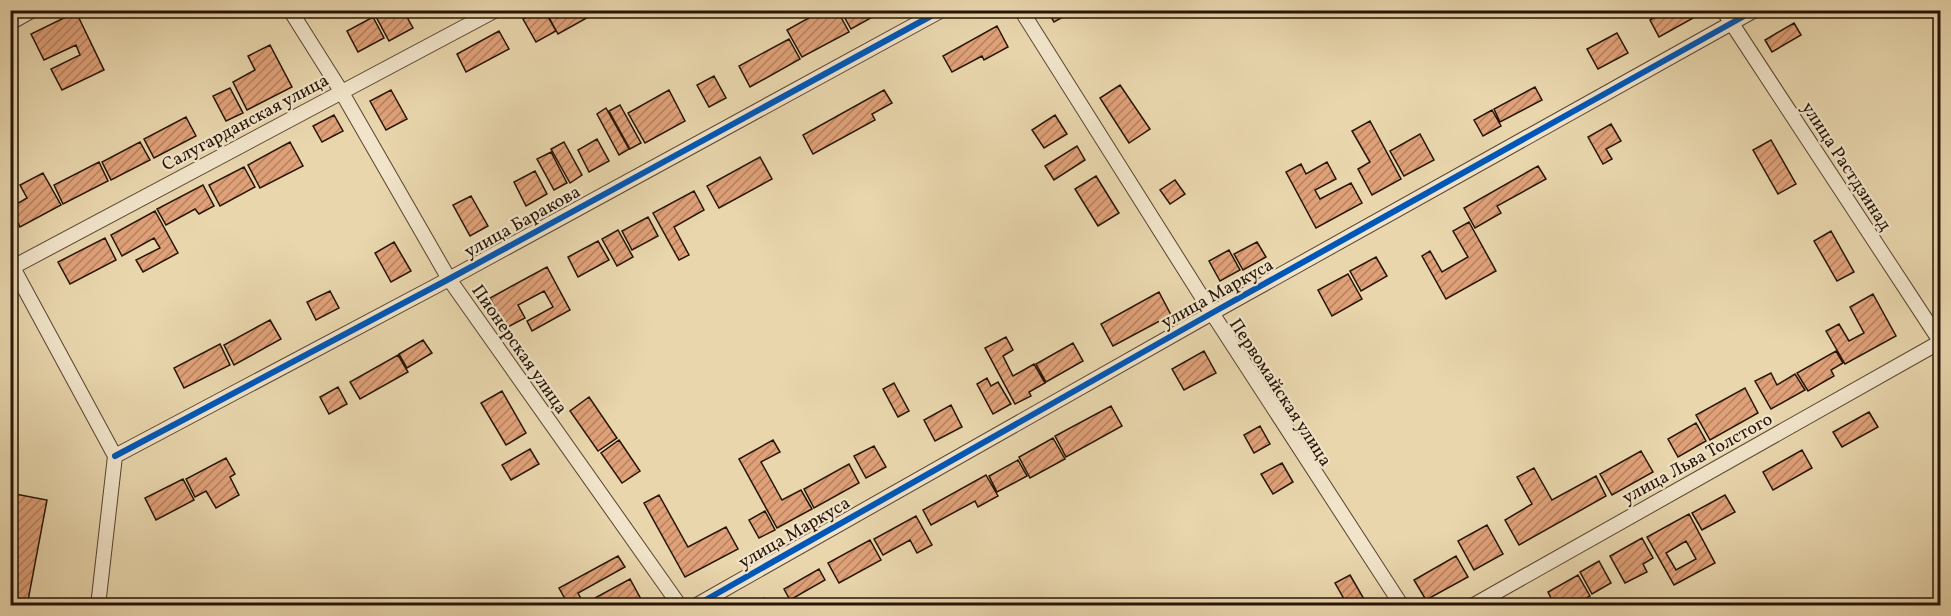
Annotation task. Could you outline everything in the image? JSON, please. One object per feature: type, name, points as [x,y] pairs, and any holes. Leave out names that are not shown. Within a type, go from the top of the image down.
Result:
[{"type":"street","points":[[10,23],[33,10]]},
{"type":"street","name":"Пионерская улица","points":[[290,10],[341,91],[448,279],[680,606]]},
{"type":"street","name":"Салугарданская улица","points":[[12,265],[496,10]]},
{"type":"street","name":"улица Баракова","points":[[115,456],[448,279],[942,10]]},
{"type":"street","name":"Первомайская улица","points":[[1021,10],[1212,313],[1402,606]]},
{"type":"street","name":"улица Растдзинад","points":[[1724,10],[1941,342]]},
{"type":"street","name":"улица Маркуса","points":[[695,606],[1212,313],[1755,10]]},
{"type":"street","points":[[12,265],[115,456],[98,606]]},
{"type":"street","name":"улица Льва Толстого","points":[[1472,606],[1941,342]]},
{"type":"building","points":[[379,10],[403,10],[413,28],[389,41],[374,13]]},
{"type":"building","points":[[428,10],[441,10],[430,16]]},
{"type":"building","points":[[544,10],[556,31],[536,42],[523,19]]},
{"type":"building","points":[[545,10],[601,10],[558,34]]},
{"type":"building","points":[[823,10],[837,10],[849,32],[802,57],[787,30]]},
{"type":"building","points":[[846,10],[885,10],[851,29],[842,13]]},
{"type":"building","points":[[1047,10],[1071,10],[1072,12],[1054,22]]},
{"type":"building","points":[[1654,10],[1691,10],[1695,17],[1659,37],[1650,20],[1657,16]]},
{"type":"building","points":[[76,12],[104,70],[62,90],[51,69],[80,55],[76,45],[44,60],[31,34]]},
{"type":"building","points":[[373,17],[384,38],[358,52],[347,31]]},
{"type":"building","points":[[1794,23],[1801,35],[1772,52],[1765,40]]},
{"type":"building","points":[[997,26],[1008,47],[984,60],[982,56],[952,72],[943,56]]},
{"type":"building","points":[[499,31],[509,49],[466,72],[457,54]]},
{"type":"building","points":[[1617,33],[1628,53],[1598,69],[1587,49]]},
{"type":"building","points":[[789,39],[800,59],[750,87],[739,66]]},
{"type":"building","points":[[270,45],[292,87],[247,110],[233,82],[255,70],[248,56]]},
{"type":"building","points":[[714,76],[726,98],[709,107],[697,85]]},
{"type":"building","points":[[1120,85],[1150,129],[1129,143],[1100,98]]},
{"type":"building","points":[[1535,87],[1542,100],[1500,122],[1494,109]]},
{"type":"building","points":[[230,88],[243,113],[226,121],[213,96]]},
{"type":"building","points":[[391,90],[407,119],[386,130],[370,101]]},
{"type":"building","points":[[669,90],[685,121],[645,143],[628,113]]},
{"type":"building","points":[[884,90],[892,103],[872,114],[875,120],[813,154],[803,135]]},
{"type":"building","points":[[620,105],[641,143],[630,149],[609,111]]},
{"type":"building","points":[[606,108],[629,149],[619,155],[597,114]]},
{"type":"building","points":[[1492,110],[1501,126],[1483,136],[1474,120]]},
{"type":"building","points":[[334,115],[343,131],[322,142],[313,126]]},
{"type":"building","points":[[1055,115],[1067,134],[1044,148],[1032,130]]},
{"type":"building","points":[[186,117],[196,136],[154,158],[144,139]]},
{"type":"building","points":[[1370,121],[1401,179],[1372,195],[1358,169],[1370,162],[1352,131]]},
{"type":"building","points":[[1611,124],[1621,141],[1606,149],[1612,159],[1603,164],[1588,137]]},
{"type":"building","points":[[1420,134],[1434,160],[1404,176],[1390,151]]},
{"type":"building","points":[[597,139],[609,161],[589,172],[578,150]]},
{"type":"building","points":[[1771,140],[1796,184],[1778,194],[1753,150]]},
{"type":"building","points":[[140,142],[150,160],[111,180],[102,162]]},
{"type":"building","points":[[290,142],[303,166],[260,188],[248,165]]},
{"type":"building","points":[[564,142],[582,175],[570,183],[551,149]]},
{"type":"building","points":[[1077,146],[1085,160],[1054,180],[1045,166]]},
{"type":"building","points":[[551,152],[567,183],[554,190],[537,159]]},
{"type":"building","points":[[760,157],[772,179],[719,208],[707,186]]},
{"type":"building","points":[[99,162],[108,181],[63,204],[54,185]]},
{"type":"building","points":[[1327,162],[1336,179],[1315,190],[1320,199],[1351,183],[1362,203],[1316,228],[1286,172],[1301,164],[1306,174]]},
{"type":"building","points":[[1538,166],[1546,179],[1497,206],[1501,213],[1475,228],[1464,208]]},
{"type":"building","points":[[244,167],[255,187],[220,206],[209,185]]},
{"type":"building","points":[[535,171],[547,194],[526,206],[514,182]]},
{"type":"building","points":[[43,173],[61,205],[20,227],[10,208],[27,198],[20,185]]},
{"type":"building","points":[[1096,176],[1119,213],[1098,226],[1075,189]]},
{"type":"building","points":[[1175,180],[1185,194],[1170,204],[1160,190]]},
{"type":"building","points":[[203,185],[214,206],[199,214],[195,209],[166,225],[157,209]]},
{"type":"building","points":[[694,191],[704,210],[674,227],[689,255],[679,260],[653,213]]},
{"type":"building","points":[[471,196],[488,226],[470,236],[453,205]]},
{"type":"building","points":[[155,211],[178,253],[143,272],[136,260],[160,248],[154,238],[122,256],[111,235]]},
{"type":"building","points":[[648,217],[658,236],[632,250],[622,231]]},
{"type":"building","points":[[1469,222],[1496,271],[1446,299],[1422,256],[1430,251],[1442,272],[1468,257],[1453,231]]},
{"type":"building","points":[[618,230],[633,257],[617,266],[602,239]]},
{"type":"building","points":[[1831,231],[1854,272],[1837,281],[1814,241]]},
{"type":"building","points":[[105,238],[116,260],[70,284],[58,262]]},
{"type":"building","points":[[598,241],[609,260],[578,277],[568,257]]},
{"type":"building","points":[[394,242],[411,271],[391,282],[375,253]]},
{"type":"building","points":[[1257,242],[1266,257],[1243,270],[1234,254]]},
{"type":"building","points":[[1229,250],[1240,270],[1220,281],[1209,261]]},
{"type":"building","points":[[1376,257],[1387,276],[1361,291],[1350,271]]},
{"type":"building","points":[[547,267],[570,310],[532,331],[527,321],[553,307],[544,291],[518,305],[525,318],[506,328],[490,298]]},
{"type":"building","points":[[1348,274],[1362,299],[1332,316],[1318,290]]},
{"type":"building","points":[[1940,290],[1940,304],[1935,294]]},
{"type":"building","points":[[330,291],[339,308],[316,320],[307,302]]},
{"type":"building","points":[[1159,292],[1171,315],[1113,346],[1101,324]]},
{"type":"building","points":[[1873,294],[1896,336],[1845,364],[1826,331],[1839,324],[1849,341],[1864,333],[1850,307]]},
{"type":"building","points":[[270,320],[281,339],[234,365],[224,345]]},
{"type":"building","points":[[1006,337],[1013,350],[1003,356],[1013,376],[1034,364],[1045,383],[1029,392],[1031,396],[1015,404],[985,348]]},
{"type":"building","points":[[423,340],[432,353],[407,368],[399,354]]},
{"type":"building","points":[[1073,343],[1083,361],[1046,382],[1036,364]]},
{"type":"building","points":[[220,344],[230,365],[184,388],[174,368]]},
{"type":"building","points":[[1204,351],[1216,373],[1184,390],[1172,369]]},
{"type":"building","points":[[1836,351],[1843,363],[1831,370],[1834,376],[1808,391],[1797,373]]},
{"type":"building","points":[[398,355],[408,372],[360,399],[350,382]]},
{"type":"building","points":[[1771,373],[1777,385],[1795,374],[1805,390],[1771,409],[1755,381]]},
{"type":"building","points":[[987,378],[991,386],[998,382],[1011,404],[993,414],[977,384]]},
{"type":"building","points":[[894,383],[909,411],[898,417],[883,389]]},
{"type":"building","points":[[338,387],[347,404],[329,414],[320,397]]},
{"type":"building","points":[[1745,388],[1758,413],[1710,440],[1696,415]]},
{"type":"building","points":[[502,391],[526,433],[506,445],[481,403]]},
{"type":"building","points":[[589,397],[617,438],[598,451],[570,411]]},
{"type":"building","points":[[951,405],[962,427],[935,441],[924,420]]},
{"type":"building","points":[[1111,406],[1122,426],[1066,457],[1055,436]]},
{"type":"building","points":[[1869,412],[1878,427],[1842,447],[1833,432]]},
{"type":"building","points":[[1696,423],[1706,441],[1678,457],[1668,439]]},
{"type":"building","points":[[1260,426],[1270,444],[1254,453],[1244,435]]},
{"type":"building","points":[[1053,438],[1065,459],[1030,478],[1019,457]]},
{"type":"building","points":[[619,440],[640,471],[622,483],[601,453]]},
{"type":"building","points":[[773,440],[780,452],[761,462],[782,500],[801,490],[812,509],[777,528],[739,459]]},
{"type":"building","points":[[874,446],[886,467],[866,478],[854,456]]},
{"type":"building","points":[[530,449],[539,464],[511,480],[502,465]]},
{"type":"building","points":[[1802,450],[1812,468],[1773,490],[1763,472]]},
{"type":"building","points":[[1641,451],[1653,472],[1612,495],[1600,474]]},
{"type":"building","points":[[226,458],[235,474],[230,477],[239,495],[216,508],[206,491],[195,497],[186,479]]},
{"type":"building","points":[[1018,460],[1027,476],[997,492],[989,476]]},
{"type":"building","points":[[1282,463],[1293,482],[1273,494],[1261,474]]},
{"type":"building","points":[[849,464],[859,483],[814,508],[804,489]]},
{"type":"building","points":[[1534,468],[1552,500],[1596,476],[1606,496],[1519,545],[1505,520],[1532,504],[1517,477]]},
{"type":"building","points":[[986,475],[998,496],[978,507],[975,501],[931,525],[923,510]]},
{"type":"building","points":[[183,479],[194,500],[156,520],[145,498]]},
{"type":"building","points":[[10,493],[47,500],[27,606],[10,606]]},
{"type":"building","points":[[659,495],[688,547],[726,527],[738,549],[685,577],[644,503]]},
{"type":"building","points":[[1725,495],[1735,512],[1702,530],[1692,513]]},
{"type":"building","points":[[765,511],[775,530],[759,538],[749,520]]},
{"type":"building","points":[[1689,514],[1715,563],[1674,585],[1647,537]],"holes":[[[1686,541],[1696,559],[1676,570],[1666,553]]]},
{"type":"building","points":[[916,516],[932,545],[917,553],[910,540],[883,555],[874,539]]},
{"type":"building","points":[[1487,525],[1503,554],[1474,570],[1458,541]]},
{"type":"building","points":[[1642,538],[1653,558],[1643,564],[1647,572],[1625,583],[1610,556]]},
{"type":"building","points":[[870,540],[881,560],[839,583],[828,563]]},
{"type":"building","points":[[618,556],[625,567],[578,593],[584,604],[630,579],[642,601],[634,606],[569,606],[559,588]]},
{"type":"building","points":[[1456,556],[1468,577],[1426,600],[1414,580]]},
{"type":"building","points":[[1599,561],[1611,583],[1592,594],[1580,572]]},
{"type":"building","points":[[819,569],[825,580],[790,600],[784,589]]},
{"type":"building","points":[[1350,575],[1368,606],[1348,606],[1335,583]]},
{"type":"building","points":[[1578,575],[1590,596],[1573,606],[1555,606],[1548,592]]},
{"type":"building","points":[[764,598],[768,606],[750,606]]},
{"type":"cycle path","points":[[115,456],[449,279],[942,10]]},
{"type":"cycle path","points":[[695,606],[1212,313],[1755,10]]}]
